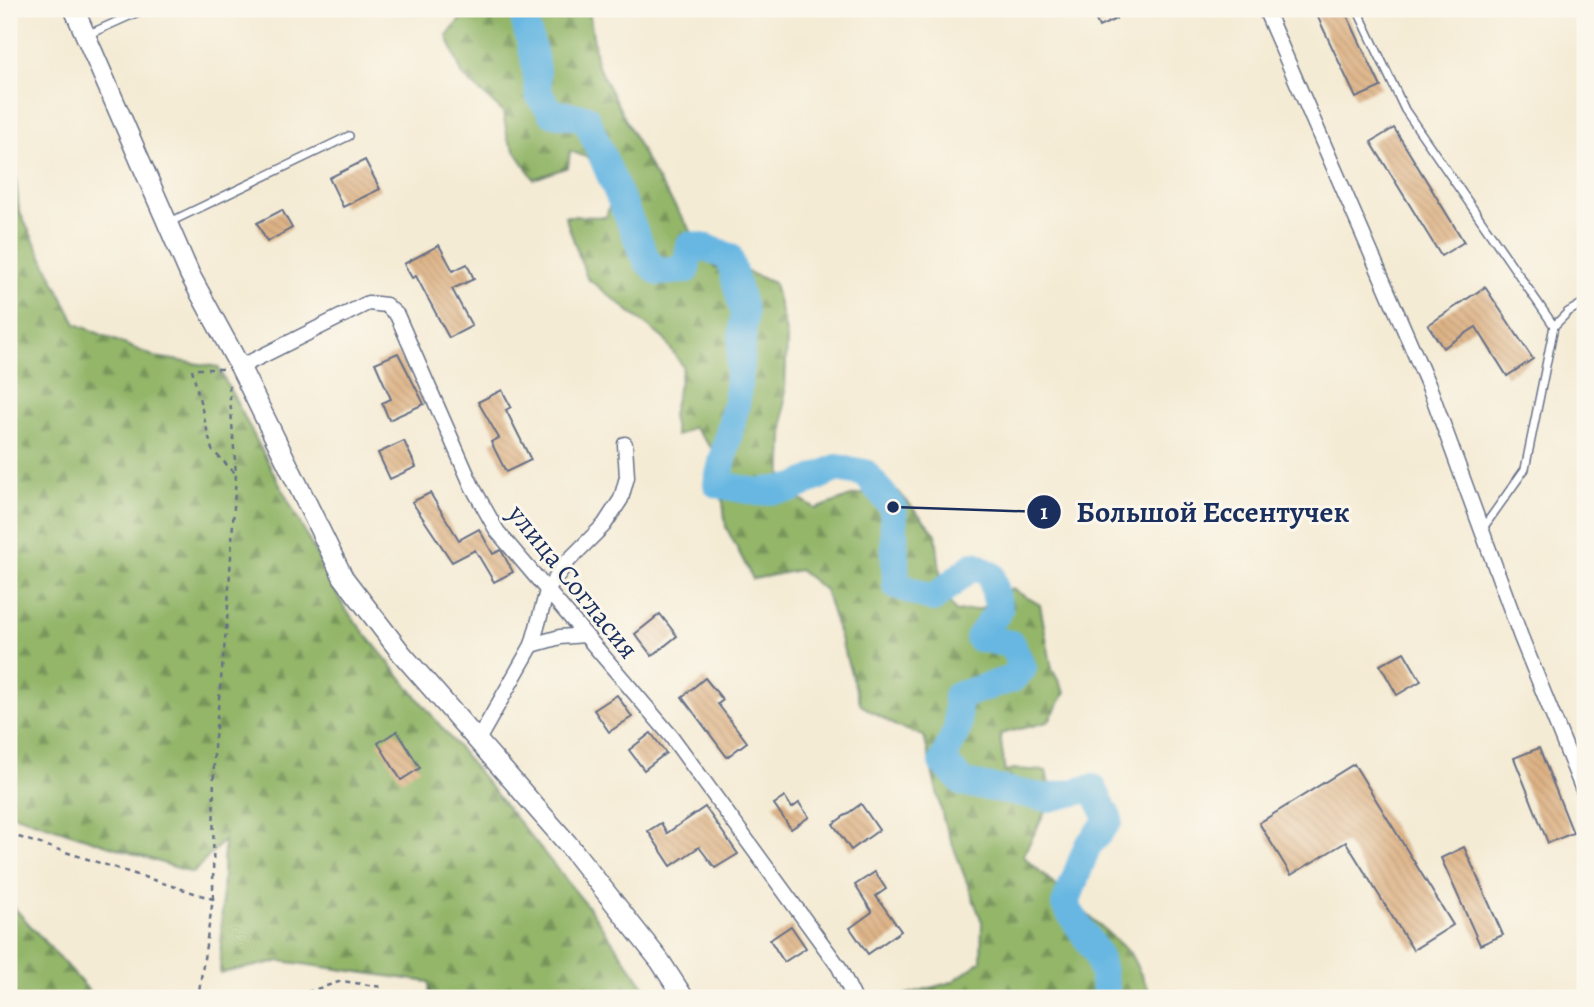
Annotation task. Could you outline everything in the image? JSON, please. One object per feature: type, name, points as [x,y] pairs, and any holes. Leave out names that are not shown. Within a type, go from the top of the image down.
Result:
[{"type":"street","points":[[74,9],[232,372],[343,577],[402,654],[567,843],[660,961],[684,998]]},
{"type":"street","points":[[1265,9],[1430,389],[1521,637],[1585,794]]},
{"type":"street","name":"улица Согласия","points":[[232,372],[368,303],[386,305],[397,315],[472,486],[496,531],[671,736],[839,967],[854,998]]},
{"type":"street","points":[[478,740],[532,645],[547,591],[566,563],[604,525],[621,499],[626,477],[625,444]]},
{"type":"street","points":[[532,645],[560,636],[585,635]]},
{"type":"lane","points":[[87,36],[145,9]]},
{"type":"lane","points":[[1357,9],[1405,110],[1554,326]]},
{"type":"lane","points":[[166,224],[349,136]]},
{"type":"lane","points":[[1483,528],[1525,469],[1554,326],[1568,312],[1585,302]]},
{"type":"path","points":[[198,998],[213,898],[214,747],[227,621],[236,474],[232,372],[192,369],[212,450],[236,474]]},
{"type":"path","points":[[9,834],[213,898]]},
{"type":"path","points":[[288,998],[342,981],[382,987]]},
{"type":"green space","points":[[468,9],[589,9],[597,65],[652,171],[715,268],[738,268],[774,283],[787,337],[781,488],[816,509],[854,495],[898,491],[936,534],[942,591],[956,612],[980,609],[1012,589],[1040,605],[1052,669],[1065,693],[1048,722],[1000,734],[1005,773],[1013,769],[1046,771],[1052,798],[1023,856],[1130,953],[1153,998],[894,998],[952,982],[981,961],[982,922],[944,822],[924,736],[896,726],[861,705],[825,590],[799,570],[753,579],[726,527],[717,454],[693,427],[676,436],[672,415],[683,367],[664,339],[587,278],[565,216],[606,217],[613,195],[605,164],[570,151],[568,167],[534,179],[508,140],[503,112],[463,76],[447,36]]},
{"type":"green space","points":[[9,111],[19,211],[76,324],[155,357],[218,367],[345,609],[589,908],[652,998],[430,998],[429,982],[281,961],[220,973],[224,840],[193,873],[9,813]]},
{"type":"green space","points":[[9,902],[90,992],[90,998],[9,998]]},
{"type":"building","points":[[1091,9],[1112,9],[1116,19],[1099,27]]},
{"type":"building","points":[[1314,9],[1344,9],[1381,87],[1356,98]]},
{"type":"building","points":[[1394,128],[1464,242],[1441,256],[1371,142]]},
{"type":"building","points":[[365,160],[380,189],[343,207],[329,178]]},
{"type":"building","points":[[282,210],[292,228],[267,242],[257,223]]},
{"type":"building","points":[[439,245],[453,271],[467,264],[474,279],[452,289],[472,326],[449,338],[416,276],[412,278],[404,264]]},
{"type":"building","points":[[1485,287],[1533,359],[1507,376],[1476,327],[1443,348],[1428,325]]},
{"type":"building","points":[[398,353],[424,404],[389,420],[382,403],[391,399],[375,363]]},
{"type":"building","points":[[502,390],[511,407],[506,410],[531,460],[506,472],[491,442],[499,438],[478,402]]},
{"type":"building","points":[[404,441],[416,467],[390,479],[378,453]]},
{"type":"building","points":[[430,493],[459,540],[479,529],[493,554],[501,550],[513,572],[494,582],[475,550],[452,562],[412,502]]},
{"type":"building","points":[[660,614],[677,636],[652,656],[635,634]]},
{"type":"building","points":[[1404,652],[1421,681],[1397,695],[1380,665]]},
{"type":"building","points":[[705,678],[723,700],[718,704],[747,742],[727,757],[682,697]]},
{"type":"building","points":[[617,695],[632,717],[609,732],[594,710]]},
{"type":"building","points":[[397,731],[420,768],[401,780],[378,743]]},
{"type":"building","points":[[651,733],[666,753],[644,770],[629,750]]},
{"type":"building","points":[[1539,748],[1573,833],[1548,843],[1514,758]]},
{"type":"building","points":[[1354,764],[1453,925],[1413,950],[1346,842],[1291,875],[1259,823]]},
{"type":"building","points":[[785,797],[792,808],[799,803],[809,817],[791,829],[774,804]]},
{"type":"building","points":[[861,804],[879,830],[851,850],[833,824]]},
{"type":"building","points":[[705,807],[738,854],[715,868],[699,847],[671,866],[648,831],[661,823],[667,833]]},
{"type":"building","points":[[1464,847],[1503,935],[1480,945],[1441,858]]},
{"type":"building","points":[[875,872],[886,889],[876,896],[901,931],[868,954],[850,928],[872,912],[855,885]]},
{"type":"building","points":[[791,926],[806,948],[784,962],[770,940]]},
{"type":"waterway","points":[[525,9],[524,18],[534,56],[539,95],[552,113],[586,118],[647,261],[659,272],[686,270],[690,245],[707,248],[729,257],[744,313],[737,400],[717,484],[758,492],[793,488],[837,468],[865,473],[893,507],[896,585],[933,599],[974,565],[991,575],[999,610],[979,638],[1011,644],[1023,668],[1012,679],[957,696],[958,727],[942,762],[964,783],[1048,798],[1093,788],[1109,820],[1087,847],[1065,905],[1098,955],[1108,998]]},
{"type":"place","name":"Большой Ессентучек","points":[[893,507]]}]
